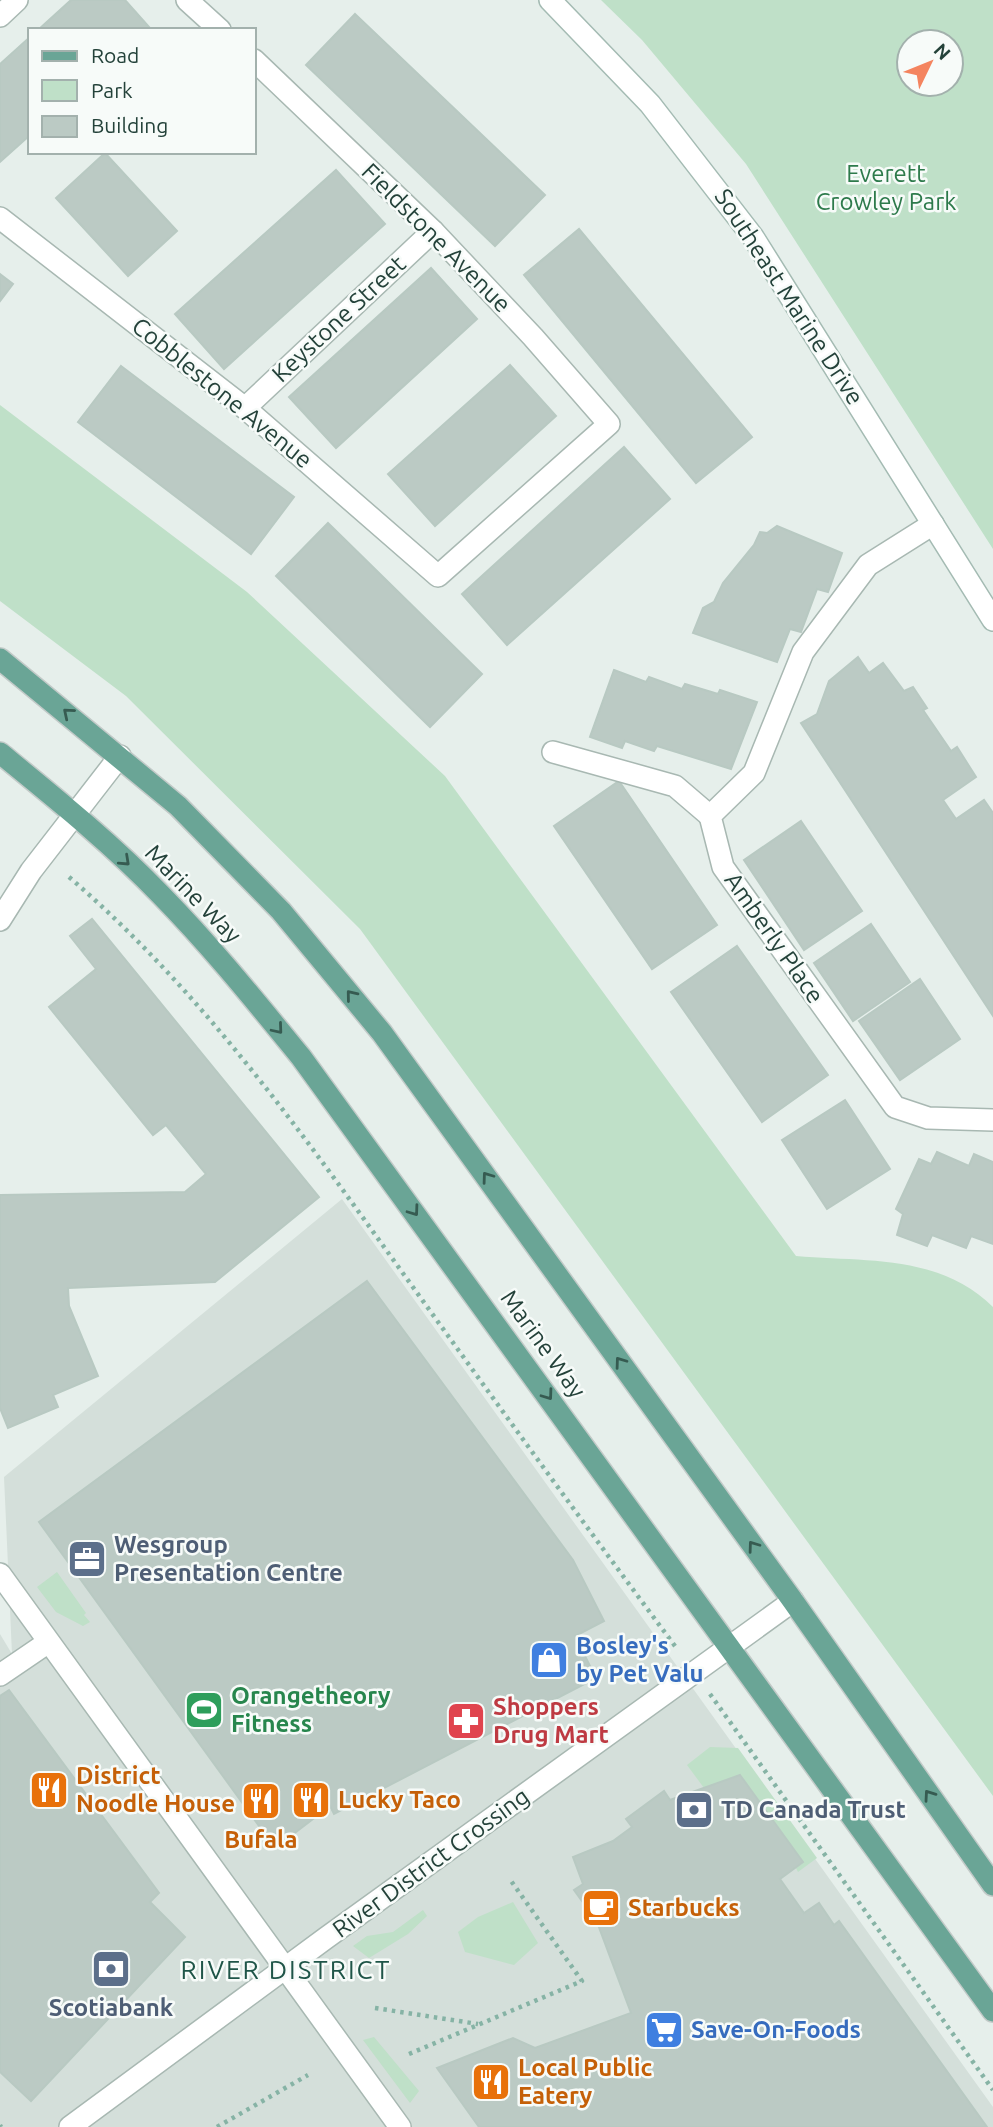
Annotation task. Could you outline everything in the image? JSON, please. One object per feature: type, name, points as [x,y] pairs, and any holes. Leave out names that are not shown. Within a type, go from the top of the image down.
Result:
[{"type":"main road","name":"Marine Way","points":[[0,659],[178,806],[281,911],[382,1033],[793,1601],[993,1885]]},
{"type":"main road","name":"Marine Way","points":[[0,753],[75,815],[159,893],[223,962],[301,1057],[993,2011]]},
{"type":"street","points":[[0,16],[16,0]]},
{"type":"street","points":[[187,0],[218,28]]},
{"type":"street","name":"Southeast Marine Drive","points":[[550,0],[650,104],[753,237],[993,620]]},
{"type":"street","name":"Fieldstone Avenue","points":[[256,62],[433,231],[533,337],[609,424],[438,576]]},
{"type":"street","name":"Cobblestone Avenue","points":[[0,218],[245,408],[438,576]]},
{"type":"street","name":"Keystone Street","points":[[245,408],[433,231]]},
{"type":"street","points":[[552,752],[675,786],[710,816],[754,773],[803,652],[867,565],[933,523]]},
{"type":"street","points":[[0,920],[31,871],[120,756]]},
{"type":"street","name":"Amberly Place","points":[[710,816],[723,867],[895,1107],[928,1118],[993,1121]]},
{"type":"street","points":[[0,1574],[47,1643],[400,2127]]},
{"type":"street","name":"River District Crossing","points":[[70,2127],[793,1601]]},
{"type":"street","points":[[0,1675],[47,1643]]},
{"type":"path","points":[[69,877],[151,954],[232,1043],[327,1167],[675,1647]]},
{"type":"path","points":[[715,1700],[993,2090]]},
{"type":"path","points":[[409,2054],[582,1981],[509,1878]]},
{"type":"path","points":[[375,2008],[479,2025]]},
{"type":"path","points":[[217,2127],[308,2075]]},
{"type":"shaded area","points":[[342,1199],[993,2107],[993,2127],[0,2127],[0,1634],[12,1654],[4,1477]]},
{"type":"green space","name":"Everett Crowley Park","points":[[601,0],[993,0],[993,549],[746,164],[642,40]]},
{"type":"green space","points":[[0,405],[247,592],[445,776],[796,1256],[875,1261],[926,1269],[972,1290],[993,1307],[993,1796],[360,929],[126,696],[0,601]]},
{"type":"green space","points":[[57,1572],[86,1613],[84,1615],[90,1622],[83,1626],[56,1612],[37,1587]]},
{"type":"green space","points":[[710,1747],[738,1748],[817,1858],[798,1872],[796,1868],[803,1862],[740,1775],[704,1788],[687,1765]]},
{"type":"green space","points":[[513,1902],[538,1943],[514,1965],[465,1952],[458,1932],[478,1917]]},
{"type":"green space","points":[[423,1910],[427,1916],[408,1934],[369,1958],[353,1946],[367,1936],[393,1932]]},
{"type":"green space","points":[[374,2037],[419,2091],[410,2103],[363,2040]]},
{"type":"building","points":[[71,0],[125,0],[149,27],[148,28],[40,28]]},
{"type":"building","points":[[355,14],[545,195],[495,246],[306,65]]},
{"type":"building","points":[[28,39],[28,137],[0,162],[0,64]]},
{"type":"building","points":[[106,154],[177,231],[128,276],[56,198]]},
{"type":"building","points":[[336,170],[385,224],[224,369],[175,314]]},
{"type":"building","points":[[579,229],[752,437],[696,483],[524,275]]},
{"type":"building","points":[[431,268],[477,319],[336,448],[289,397]]},
{"type":"building","points":[[0,274],[13,284],[0,301]]},
{"type":"building","points":[[510,365],[556,416],[435,526],[388,474]]},
{"type":"building","points":[[121,366],[294,497],[251,554],[78,422]]},
{"type":"building","points":[[624,447],[670,499],[507,645],[462,594]]},
{"type":"building","points":[[328,523],[482,674],[430,727],[276,576]]},
{"type":"building","points":[[777,526],[842,553],[828,592],[817,589],[801,632],[790,629],[777,662],[693,633],[703,608],[714,602],[723,583],[754,545],[760,532],[767,533]]},
{"type":"building","points":[[858,657],[869,673],[883,663],[904,691],[913,687],[927,708],[923,710],[951,751],[957,747],[976,777],[943,800],[956,819],[984,800],[993,813],[993,1016],[801,723],[817,714],[829,681]]},
{"type":"building","points":[[614,670],[646,682],[649,677],[682,689],[685,684],[718,694],[720,690],[757,702],[731,769],[657,746],[654,751],[625,741],[622,748],[590,737]]},
{"type":"building","points":[[619,781],[717,925],[652,969],[554,826]]},
{"type":"building","points":[[801,821],[862,911],[804,950],[744,860]]},
{"type":"building","points":[[92,919],[319,1197],[215,1282],[68,1288],[69,1306],[98,1376],[53,1395],[58,1407],[8,1428],[0,1408],[0,1195],[185,1192],[206,1174],[166,1125],[153,1135],[49,1007],[96,969],[70,936]]},
{"type":"building","points":[[871,924],[910,982],[853,1021],[814,963]]},
{"type":"building","points":[[737,946],[828,1075],[762,1122],[671,992]]},
{"type":"building","points":[[920,979],[960,1039],[900,1080],[859,1021]]},
{"type":"building","points":[[845,1100],[890,1169],[827,1209],[782,1140]]},
{"type":"building","points":[[937,1152],[969,1166],[974,1154],[993,1162],[993,1244],[971,1236],[966,1248],[932,1235],[927,1246],[897,1235],[903,1214],[896,1209],[919,1159],[931,1164]]},
{"type":"building","points":[[367,1281],[573,1560],[604,1621],[575,1636],[596,1678],[334,1814],[330,1806],[275,1848],[39,1522]]},
{"type":"building","points":[[9,1690],[159,1893],[150,1902],[185,1937],[31,2101],[0,2072],[0,1696]]},
{"type":"building","points":[[740,1775],[803,1862],[780,1879],[804,1913],[819,1903],[834,1925],[839,1921],[987,2127],[479,2127],[437,2068],[513,2038],[535,2048],[631,2013],[597,1922],[574,1890],[583,1884],[573,1857],[613,1841],[632,1827],[626,1819],[664,1791],[670,1800]]},
{"type":"place","name":"Wesgroup Presentation Centre","points":[[87,1559]]},
{"type":"place","name":"Bosley's by Pet Valu","points":[[549,1660]]},
{"type":"place","name":"Orangetheory Fitness","points":[[204,1710]]},
{"type":"place","name":"Shoppers Drug Mart","points":[[466,1721]]},
{"type":"place","name":"District Noodle House","points":[[49,1790]]},
{"type":"place","name":"Lucky Taco","points":[[311,1800]]},
{"type":"place","name":"Bufala","points":[[261,1801]]},
{"type":"place","name":"TD Canada Trust","points":[[694,1810]]},
{"type":"place","name":"Starbucks","points":[[601,1908]]},
{"type":"place","name":"Scotiabank","points":[[111,1969]]},
{"type":"place","name":"Save-On-Foods","points":[[664,2030]]},
{"type":"place","name":"Local Public Eatery","points":[[491,2082]]},
{"type":"district","name":"RIVER DISTRICT","points":[[286,1970]]}]
